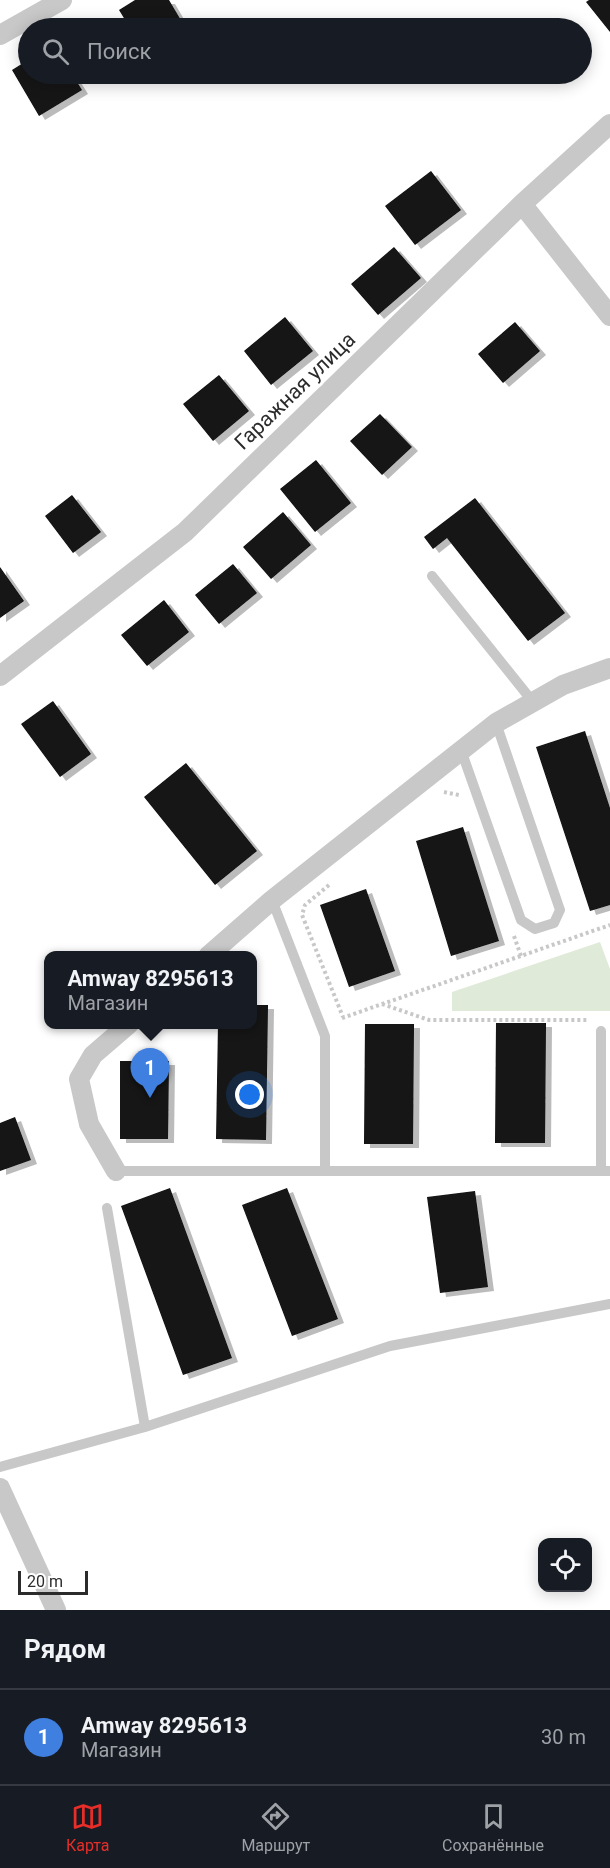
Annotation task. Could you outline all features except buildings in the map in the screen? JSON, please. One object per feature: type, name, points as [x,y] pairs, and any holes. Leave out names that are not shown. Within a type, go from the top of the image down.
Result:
[{"type":"street","points":[[30,18],[62,0]]},
{"type":"street","points":[[0,35],[18,25]]},
{"type":"street","name":"Гаражная улица","points":[[0,676],[185,532],[522,204],[610,124]]},
{"type":"street","points":[[522,204],[610,316]]},
{"type":"street","points":[[214,951],[272,900],[496,723],[563,685],[610,668]]},
{"type":"street","points":[[116,1172],[89,1124],[79,1079],[93,1055],[123,1029]]},
{"type":"street","points":[[0,1488],[56,1610]]},
{"type":"lane","points":[[432,576],[533,702]]},
{"type":"lane","points":[[461,750],[521,920],[535,928],[554,923],[560,910],[496,723]]},
{"type":"lane","points":[[272,900],[325,1036],[325,1171]]},
{"type":"lane","points":[[116,1172],[606,1171],[602,1031]]},
{"type":"lane","points":[[107,1208],[146,1427]]},
{"type":"lane","points":[[0,1467],[146,1427],[390,1346],[610,1304]]},
{"type":"path","points":[[435,796],[446,791],[458,794],[464,801]]},
{"type":"path","points":[[331,884],[305,905],[302,915],[343,1017]]},
{"type":"path","points":[[321,1025],[610,925]]},
{"type":"path","points":[[513,934],[521,956]]},
{"type":"path","points":[[381,1004],[429,1020],[599,1020]]},
{"type":"green space","points":[[600,942],[610,969],[610,1011],[452,1011],[452,992]]},
{"type":"place","name":"Amway 8295613","points":[[150,1098]]}]
